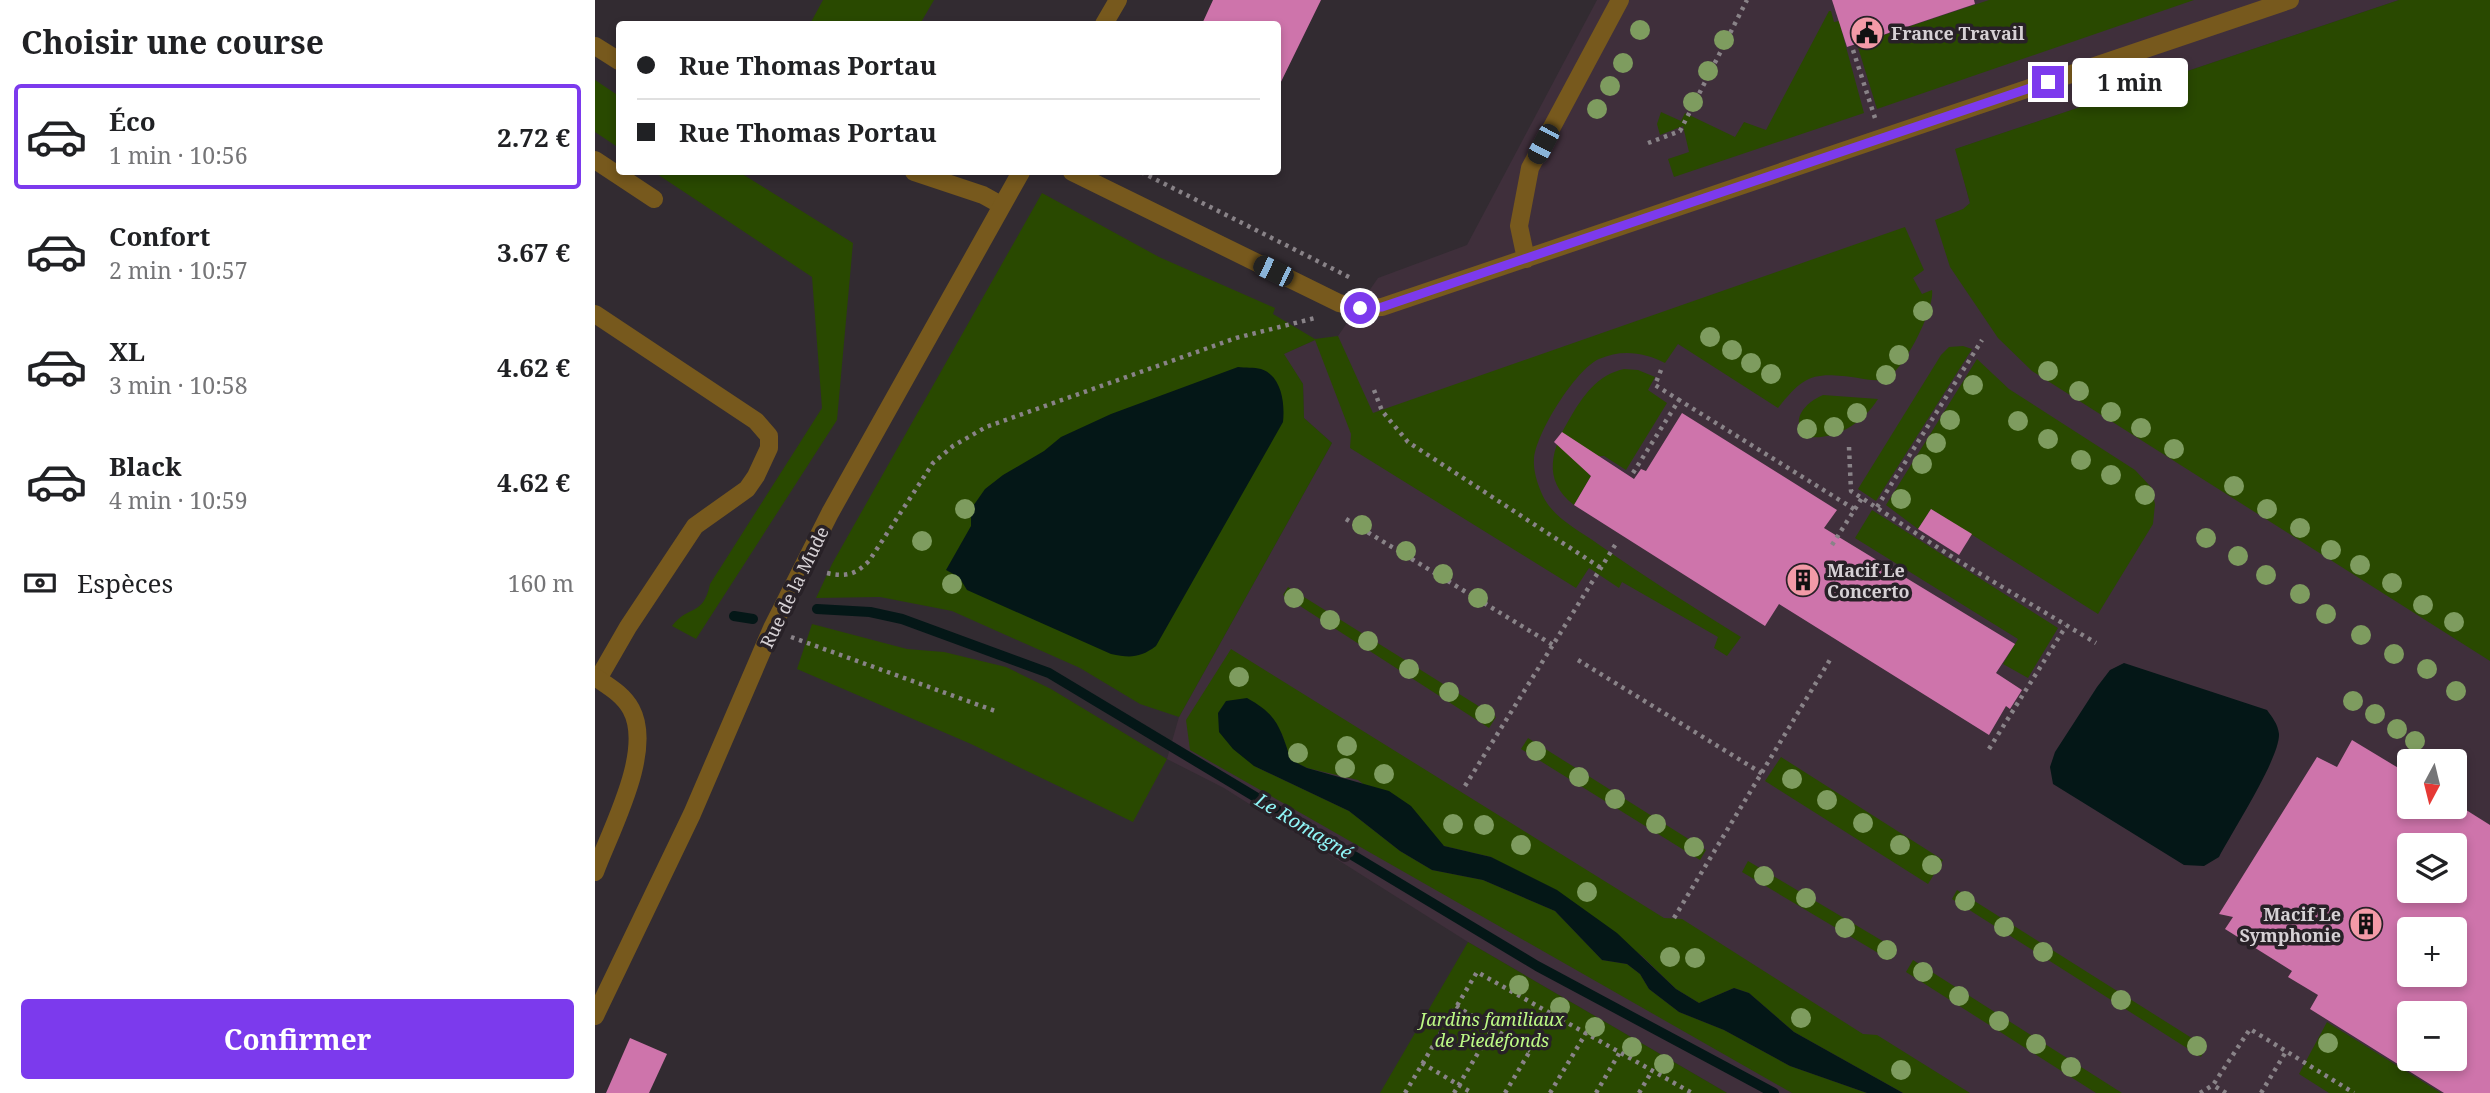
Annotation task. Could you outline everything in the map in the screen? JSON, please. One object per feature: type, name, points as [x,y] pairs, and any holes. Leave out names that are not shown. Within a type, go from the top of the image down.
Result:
[{"type":"street","points":[[1106,21],[1118,0]]},
{"type":"street","points":[[1525,259],[1518,226],[1530,168],[1620,0]]},
{"type":"street","points":[[1078,175],[1322,295],[1352,307],[1382,307],[2262,4],[2290,0]]},
{"type":"street","points":[[595,46],[616,59]]},
{"type":"street","points":[[595,160],[616,174]]},
{"type":"street","points":[[618,175],[654,199]]},
{"type":"street","points":[[923,175],[983,195],[1001,205]]},
{"type":"street","name":"Rue de la Mude","points":[[595,1016],[692,814],[772,628],[836,501],[1019,175]]},
{"type":"street","points":[[595,314],[756,421],[769,436],[769,447],[747,489],[695,526],[596,678],[620,694],[630,706],[637,722],[640,741],[637,762],[595,872]]},
{"type":"path","points":[[1647,143],[1680,131],[1747,0]]},
{"type":"path","points":[[1853,50],[1875,119]]},
{"type":"path","points":[[803,568],[841,576],[859,571],[869,561],[933,463],[953,446],[986,427],[1235,338],[1352,307]]},
{"type":"path","points":[[1877,507],[1982,340]]},
{"type":"path","points":[[1661,370],[1655,385],[1854,509]]},
{"type":"path","points":[[1374,390],[1382,411],[1408,442],[1601,568]]},
{"type":"path","points":[[1633,473],[1679,400]]},
{"type":"path","points":[[1849,447],[1851,491],[2096,643]]},
{"type":"path","points":[[1832,545],[1862,498]]},
{"type":"path","points":[[1346,519],[1553,645]]},
{"type":"path","points":[[1465,786],[1617,542]]},
{"type":"path","points":[[1989,748],[2066,626]]},
{"type":"path","points":[[772,628],[806,644],[998,712]]},
{"type":"path","points":[[1674,918],[1831,658]]},
{"type":"path","points":[[1578,660],[1763,774]]},
{"type":"path","points":[[1405,1093],[1477,972],[1684,1091],[1692,1093]]},
{"type":"path","points":[[1456,1006],[1530,1051]]},
{"type":"path","points":[[1505,1093],[1552,1014]]},
{"type":"path","points":[[1454,1093],[1493,1028]]},
{"type":"path","points":[[2200,1093],[2213,1085],[2250,1029],[2354,1093]]},
{"type":"path","points":[[1550,1093],[1586,1033]]},
{"type":"path","points":[[2261,1093],[2287,1050]]},
{"type":"path","points":[[1596,1093],[1620,1052]]},
{"type":"path","points":[[1422,1063],[1472,1093]]},
{"type":"path","points":[[1639,1093],[1652,1071]]},
{"type":"path","points":[[2213,1085],[2226,1093]]},
{"type":"shaded area","points":[[1597,0],[2399,0],[1956,149],[1970,203],[2490,471],[2490,1093],[1727,1093],[1468,942],[1224,788],[1167,759],[1179,717],[1332,443],[1304,418],[1303,384],[1283,354],[1315,340],[1338,336],[1378,278],[1467,245]]},
{"type":"shaded area","points":[[1238,367],[1261,369],[1274,378],[1281,391],[1283,422],[1156,646],[1135,656],[1111,654],[967,590],[959,577],[946,570],[971,526],[971,509],[985,489],[1003,475],[1044,451],[1061,437],[1111,414]]},
{"type":"shaded area","points":[[2124,663],[2267,710],[2275,721],[2279,734],[2272,760],[2219,857],[2204,866],[2184,865],[2053,784],[2050,767],[2055,752],[2110,670]]},
{"type":"shaded area","points":[[1247,698],[1265,710],[1277,723],[1291,760],[1307,768],[1389,791],[1411,806],[1444,846],[1491,857],[1557,890],[1617,933],[1676,989],[1699,1003],[1734,988],[1749,993],[1794,1032],[1903,1093],[1867,1093],[1790,1066],[1724,1030],[1679,1012],[1649,989],[1640,974],[1627,964],[1602,960],[1555,911],[1483,880],[1432,870],[1400,851],[1349,811],[1254,766],[1233,749],[1219,732],[1218,713],[1226,701]]},
{"type":"green space","points":[[823,0],[934,0],[922,21],[812,21]]},
{"type":"green space","points":[[1989,0],[2194,0],[1877,109],[1857,44]]},
{"type":"green space","points":[[2399,0],[2490,0],[2490,661],[2032,371],[1998,338],[1950,267],[1935,220],[1963,209],[1970,203],[1955,149]]},
{"type":"green space","points":[[1829,11],[1834,22],[1839,21],[1864,113],[1674,177],[1668,159],[1689,152],[1683,126],[1660,135],[1657,124],[1661,112],[1681,121],[1685,113],[1735,137],[1744,122],[1766,130]]},
{"type":"green space","points":[[595,80],[616,94],[616,146],[595,132]]},
{"type":"green space","points":[[659,175],[744,175],[853,243],[837,420],[696,639],[672,626],[703,601],[710,584],[822,408],[812,277]]},
{"type":"green space","points":[[1042,193],[1159,257],[1275,308],[1273,314],[1315,339],[1338,336],[1373,413],[1905,227],[1924,270],[1913,278],[1922,294],[1932,290],[1932,299],[1909,353],[1885,379],[1831,375],[1812,378],[1796,388],[1778,408],[1678,344],[1665,363],[1632,353],[1599,359],[1579,375],[1549,419],[1536,449],[1534,465],[1539,486],[1550,507],[1576,530],[1741,637],[1727,656],[1714,648],[1718,637],[1622,582],[1619,588],[1589,568],[1576,588],[1350,448],[1351,434],[1315,340],[1284,354],[1303,384],[1304,418],[1332,443],[1179,717],[1140,704],[1080,668],[952,611],[880,597],[816,598],[832,564]]},
{"type":"green space","points":[[1963,346],[1972,349],[1876,501],[1858,489],[1941,355],[1949,347]]},
{"type":"green space","points":[[1977,359],[2009,389],[2135,470],[2151,487],[2155,504],[2153,524],[2098,614],[1931,509],[1918,529],[1886,505]]},
{"type":"green space","points":[[1624,369],[1638,370],[1655,377],[1648,390],[1667,403],[1626,470],[1604,456],[1598,456],[1588,474],[1591,476],[1574,505],[1557,485],[1553,474],[1558,441],[1586,394],[1598,381]]},
{"type":"green space","points":[[1823,395],[1878,399],[1865,415],[1848,428],[1829,436],[1808,437],[1799,425],[1801,413],[1811,402]]},
{"type":"green space","points":[[1872,510],[2058,628],[2028,678],[2003,664],[2018,639],[1855,538]]},
{"type":"green space","points":[[1288,587],[1496,717],[1489,728],[1283,595]]},
{"type":"green space","points":[[812,624],[907,649],[944,652],[1006,667],[1051,689],[1167,759],[1133,822],[971,744],[797,669]]},
{"type":"green space","points":[[1231,649],[1664,918],[1682,919],[1863,1034],[1877,1035],[1970,1093],[1903,1093],[1794,1032],[1749,993],[1734,988],[1699,1003],[1676,989],[1641,955],[1491,857],[1444,846],[1358,780],[1307,768],[1290,760],[1282,734],[1254,766],[1349,811],[1400,851],[1432,870],[1483,880],[1555,911],[1602,960],[1627,964],[1640,974],[1649,989],[1679,1012],[1724,1030],[1790,1066],[1867,1093],[1792,1093],[1190,750],[1186,720]]},
{"type":"green space","points":[[1528,738],[1706,850],[1700,860],[1521,749]]},
{"type":"green space","points":[[1781,757],[1943,860],[1928,884],[1765,781]]},
{"type":"green space","points":[[1748,861],[1896,949],[1890,960],[1742,872]]},
{"type":"green space","points":[[1957,890],[2206,1047],[2201,1057],[1952,899]]},
{"type":"green space","name":"Jardins familiaux de Piedefonds","points":[[1468,942],[1727,1093],[1380,1093]]},
{"type":"green space","points":[[1913,960],[2122,1093],[2096,1093],[1906,972]]},
{"type":"green space","points":[[2327,1022],[2397,1066],[2397,1071],[2406,1071],[2441,1093],[2329,1093],[2299,1074]]},
{"type":"building","points":[[1213,0],[1321,0],[1281,82],[1281,21],[1203,21]]},
{"type":"building","name":"France Travail","points":[[1832,0],[1974,0],[1975,4],[1847,47]]},
{"type":"building","name":"Macif Le Concerto","points":[[1682,413],[1837,510],[1824,528],[2015,644],[1996,673],[2022,690],[2010,709],[2006,706],[1989,735],[1779,604],[1765,626],[1574,505],[1591,476],[1554,442],[1562,432],[1634,479],[1641,469],[1646,471]]},
{"type":"building","points":[[1931,509],[1972,534],[1959,555],[1918,529]]},
{"type":"building","name":"Macif Le Symphonie","points":[[2352,740],[2397,767],[2397,819],[2467,819],[2467,811],[2490,825],[2490,1093],[2444,1093],[2409,1071],[2467,1071],[2467,1001],[2397,1001],[2397,1064],[2310,1009],[2318,995],[2288,977],[2292,971],[2225,929],[2233,917],[2219,914],[2317,757],[2337,767]]},
{"type":"building","points":[[630,1038],[667,1054],[649,1093],[606,1093]]},
{"type":"waterway","name":"Le Romagné","points":[[817,609],[870,612],[902,619],[1049,673],[1537,966],[1774,1093]]},
{"type":"waterway","name":"Le Romagné","points":[[734,616],[753,619]]},
{"type":"place","name":"France Travail","points":[[1867,33]]},
{"type":"place","name":"Macif Le Concerto","points":[[1803,580]]},
{"type":"place","name":"Macif Le Symphonie","points":[[2366,924]]},
{"type":"route","points":[[1360,308],[1382,307],[2048,82]]}]
